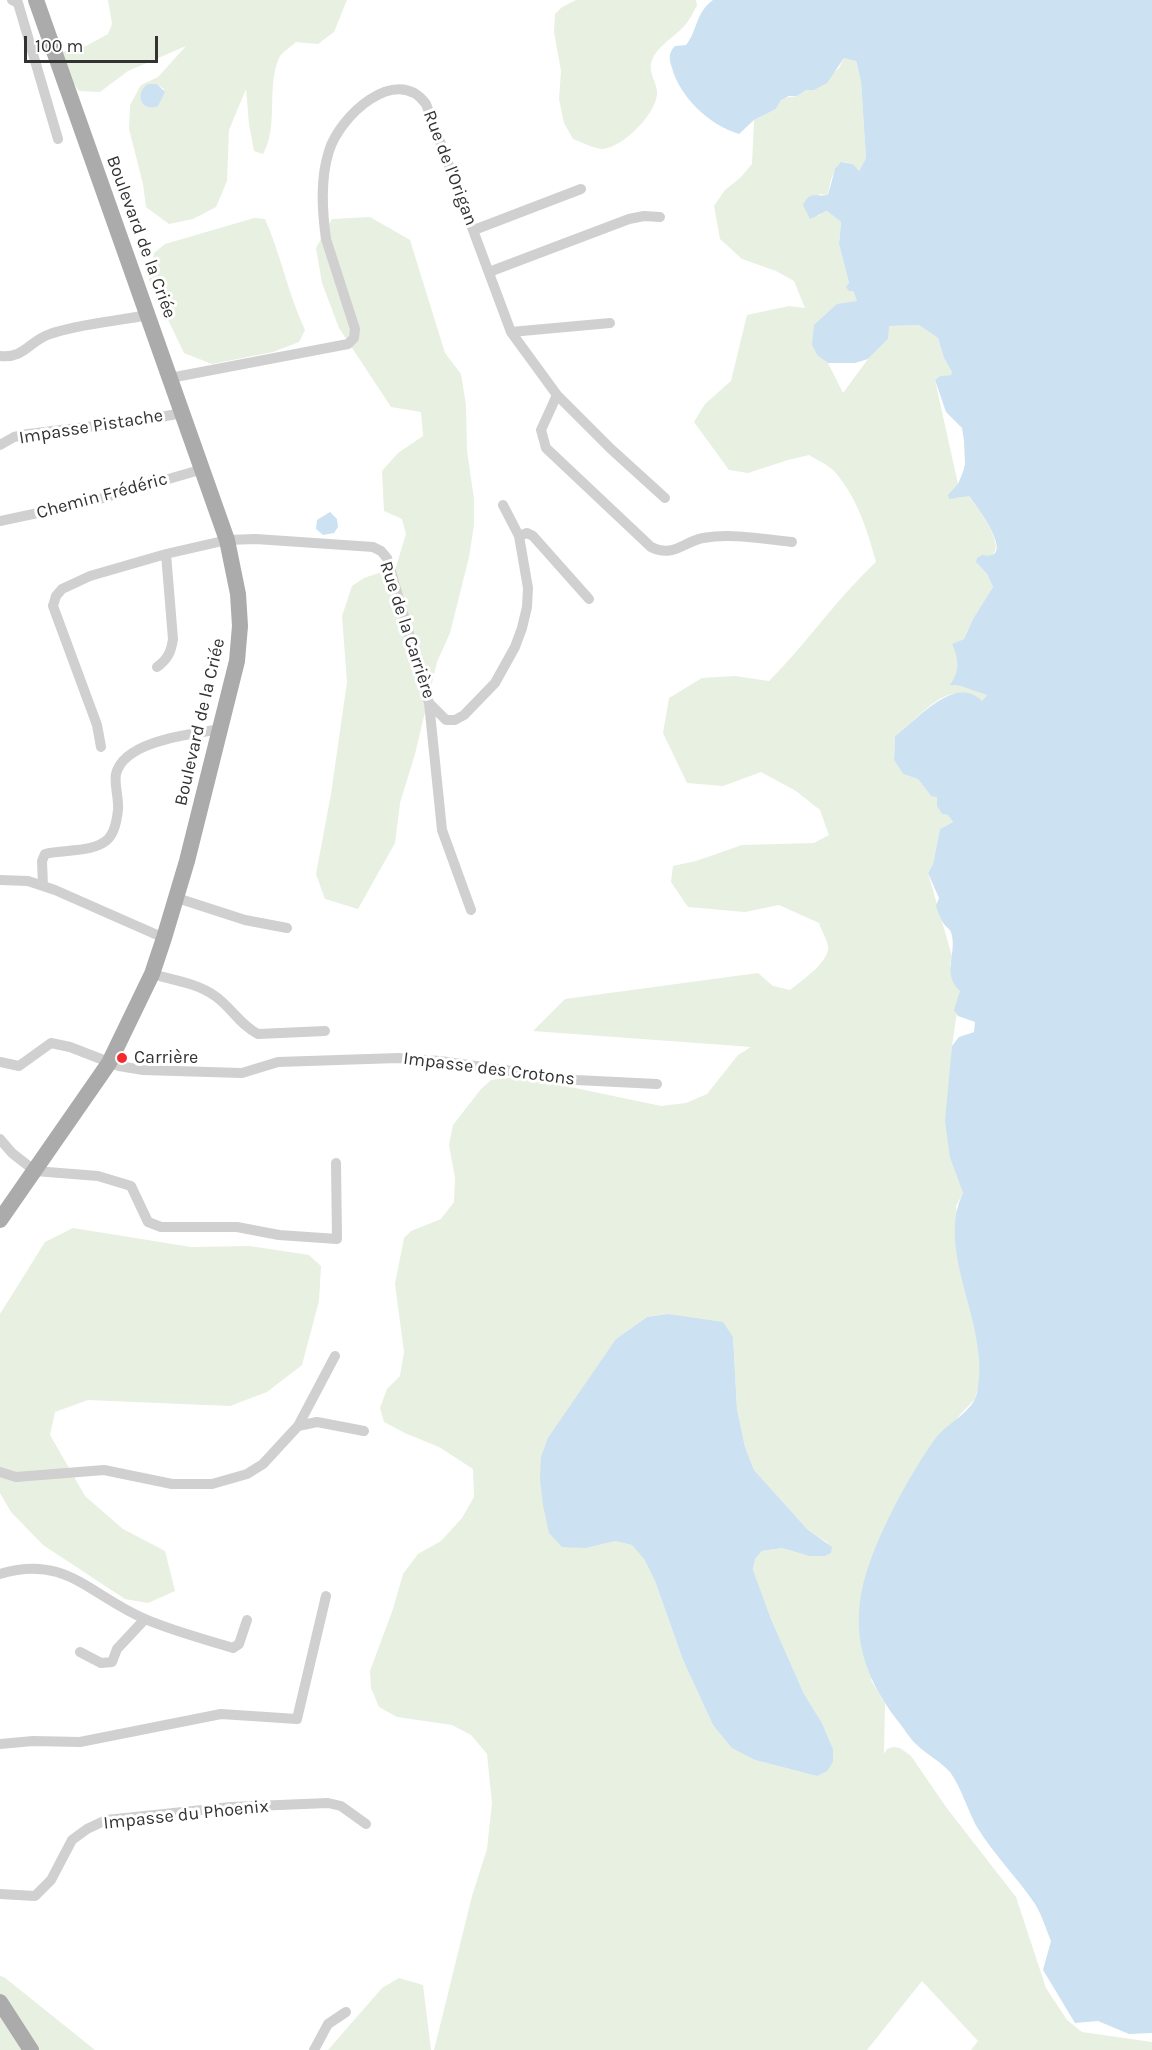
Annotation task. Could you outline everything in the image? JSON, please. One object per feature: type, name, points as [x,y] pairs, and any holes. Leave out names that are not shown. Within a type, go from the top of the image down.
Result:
[{"type":"main road","name":"Boulevard de la Criée","points":[[0,1220],[110,1063],[152,974],[177,898],[221,729],[237,661],[240,626],[235,576],[227,540],[36,0]]},
{"type":"main road","points":[[0,2002],[31,2050]]},
{"type":"street","points":[[12,0],[18,3],[58,139]]},
{"type":"street","points":[[41,78],[61,73]]},
{"type":"street","name":"Rue de l'Origan","points":[[170,378],[348,344],[354,338],[355,329],[327,239],[323,193],[329,151],[336,135],[358,108],[390,90],[403,88],[411,90],[426,104],[511,332],[557,394],[665,498]]},
{"type":"street","points":[[474,230],[581,189]]},
{"type":"street","points":[[489,272],[629,219],[644,216],[660,217]]},
{"type":"street","points":[[0,356],[17,356],[38,338],[61,330],[148,315]]},
{"type":"street","points":[[511,332],[610,323]]},
{"type":"street","points":[[557,394],[541,430],[546,448],[651,547],[669,552],[700,539],[716,536],[792,542]]},
{"type":"street","name":"Impasse Pistache","points":[[0,445],[14,437],[28,434],[183,413]]},
{"type":"street","name":"Chemin Frédéric","points":[[0,521],[89,502],[203,469]]},
{"type":"street","name":"Rue de la Carrière","points":[[227,540],[256,539],[372,547],[381,551],[387,558],[429,703],[446,720],[455,720],[464,715],[501,675],[515,647],[527,607],[528,588],[519,536],[503,505]]},
{"type":"street","points":[[519,536],[527,533],[533,536],[589,599]]},
{"type":"street","points":[[101,747],[97,725],[53,606],[56,596],[62,589],[90,576],[166,554],[227,540]]},
{"type":"street","points":[[157,667],[166,661],[173,639],[166,554]]},
{"type":"street","points":[[429,703],[442,830],[471,910]]},
{"type":"street","points":[[43,886],[42,861],[45,854],[96,846],[108,839],[117,819],[116,776],[120,764],[129,755],[157,742],[221,729]]},
{"type":"street","points":[[0,880],[28,881],[43,886],[164,938]]},
{"type":"street","points":[[177,898],[245,920],[287,928]]},
{"type":"street","points":[[152,974],[203,988],[217,998],[249,1030],[258,1034],[325,1031]]},
{"type":"street","name":"Impasse des Crotons","points":[[0,1062],[19,1066],[51,1043],[70,1047],[119,1066],[143,1070],[242,1073],[278,1062],[398,1058],[440,1061],[576,1080],[657,1084]]},
{"type":"street","points":[[0,1139],[12,1153],[35,1171],[98,1176],[131,1186],[148,1222],[161,1227],[237,1227],[279,1235],[337,1239],[336,1163]]},
{"type":"street","points":[[0,1472],[16,1477],[104,1470],[172,1484],[212,1484],[247,1474],[263,1464],[298,1426],[335,1356]]},
{"type":"street","points":[[298,1426],[317,1422],[364,1431]]},
{"type":"street","points":[[0,1574],[22,1568],[43,1568],[67,1574],[108,1600],[145,1619],[233,1648],[239,1644],[247,1620]]},
{"type":"street","points":[[0,1744],[33,1741],[80,1742],[221,1714],[297,1719],[326,1596]]},
{"type":"street","points":[[80,1652],[101,1663],[112,1662],[117,1648],[145,1619]]},
{"type":"street","name":"Impasse du Phoenix","points":[[0,1894],[36,1896],[51,1880],[72,1840],[87,1829],[106,1820],[231,1807],[328,1803],[341,1806],[366,1824]]},
{"type":"street","points":[[314,2050],[328,2024],[346,2012]]},
{"type":"green space","points":[[108,0],[347,0],[334,32],[318,44],[296,42],[279,58],[273,82],[272,119],[268,143],[263,154],[254,151],[246,89],[229,130],[227,181],[216,207],[193,219],[169,224],[146,207],[143,184],[129,129],[130,105],[141,85],[158,77],[186,46],[128,71],[100,92],[79,91],[72,81],[63,52],[86,46],[108,34],[112,24]],"holes":[[[148,84],[157,84],[164,89],[158,105],[141,93]]]},
{"type":"green space","points":[[576,0],[696,0],[697,6],[688,21],[653,57],[651,70],[657,91],[656,99],[646,118],[621,142],[603,149],[573,139],[564,123],[559,99],[561,71],[554,32],[555,14],[562,7]]},
{"type":"green space","points":[[844,58],[855,59],[861,82],[866,158],[859,171],[853,164],[844,162],[837,168],[832,176],[828,195],[819,194],[818,216],[827,211],[841,222],[839,244],[849,283],[857,301],[818,356],[828,363],[843,393],[868,359],[888,339],[888,326],[919,325],[938,338],[944,358],[952,372],[951,375],[940,376],[935,380],[958,484],[958,498],[968,495],[988,524],[996,549],[990,557],[976,562],[987,574],[993,587],[973,619],[964,639],[953,644],[959,658],[954,686],[988,694],[982,701],[954,694],[947,696],[931,705],[895,736],[894,760],[903,774],[918,779],[931,796],[937,796],[937,806],[942,814],[948,815],[953,822],[940,829],[933,864],[928,873],[952,956],[950,965],[960,991],[952,1046],[950,1158],[963,1193],[956,1206],[967,1297],[978,1344],[981,1376],[975,1399],[958,1417],[871,1680],[885,1704],[884,1754],[887,1749],[893,1747],[900,1748],[911,1756],[946,1807],[1016,1897],[1046,1988],[1067,2020],[1082,2032],[1152,2042],[1152,2050],[971,2050],[978,2041],[922,1981],[867,2050],[434,2050],[472,1896],[487,1849],[492,1803],[487,1754],[471,1735],[452,1725],[397,1717],[379,1707],[371,1688],[370,1671],[393,1609],[403,1574],[418,1554],[441,1541],[462,1518],[474,1497],[473,1469],[439,1447],[384,1422],[380,1408],[387,1389],[400,1376],[404,1352],[395,1284],[404,1238],[411,1231],[441,1219],[454,1202],[455,1178],[449,1145],[453,1125],[481,1089],[491,1080],[508,1078],[537,1080],[661,1106],[686,1103],[707,1094],[738,1055],[751,1047],[533,1031],[565,999],[758,973],[773,986],[790,990],[820,965],[827,952],[828,946],[819,923],[779,905],[745,912],[688,907],[671,882],[673,866],[696,861],[742,845],[814,843],[829,835],[820,810],[796,791],[761,772],[723,786],[687,783],[663,733],[669,698],[702,678],[735,676],[769,681],[848,590],[876,562],[855,503],[832,469],[809,455],[748,473],[729,470],[694,422],[705,404],[731,381],[747,315],[789,306],[805,308],[794,281],[776,271],[742,259],[720,239],[714,206],[725,190],[752,164],[754,120],[776,109],[784,98],[797,96],[806,90],[814,90],[839,68]],"holes":[[[668,1314],[733,1337],[737,1409],[745,1447],[754,1470],[807,1529],[828,1543],[809,1556],[782,1548],[762,1551],[755,1559],[753,1571],[804,1694],[822,1723],[833,1749],[833,1762],[817,1776],[755,1760],[713,1725],[683,1660],[655,1581],[644,1559],[632,1545],[615,1541],[616,1339],[647,1317]]]},
{"type":"green space","points":[[370,217],[410,240],[445,353],[461,374],[466,405],[467,451],[474,499],[474,525],[469,557],[450,633],[437,662],[415,754],[400,803],[395,843],[358,909],[325,899],[316,874],[331,794],[347,682],[342,616],[352,586],[364,578],[396,567],[406,534],[402,519],[384,511],[382,471],[398,453],[423,436],[421,412],[391,407],[339,328],[322,283],[316,248],[332,219]]},
{"type":"green space","points":[[254,218],[265,219],[271,233],[305,330],[299,342],[273,352],[212,364],[184,353],[149,280],[154,253],[165,244]]},
{"type":"green space","points":[[73,1228],[191,1247],[250,1246],[309,1255],[321,1266],[319,1301],[302,1365],[267,1392],[230,1406],[88,1400],[55,1412],[50,1435],[85,1496],[123,1529],[165,1551],[175,1591],[148,1603],[125,1599],[43,1545],[11,1512],[0,1493],[0,1314],[45,1242]]},
{"type":"green space","points":[[0,1976],[4,1977],[95,2050],[0,2050]]},
{"type":"green space","points":[[399,1978],[423,1985],[431,2050],[328,2050],[382,1988]]},
{"type":"water","points":[[713,0],[1152,0],[1152,2033],[1129,2034],[1098,2021],[1075,2023],[1043,1970],[1051,1941],[1037,1908],[977,1827],[949,1771],[914,1742],[884,1701],[873,1682],[861,1643],[859,1623],[864,1581],[884,1528],[926,1452],[940,1433],[965,1412],[975,1400],[977,1393],[980,1368],[977,1342],[955,1240],[956,1216],[963,1193],[950,1158],[945,1121],[952,1046],[959,1037],[974,1032],[975,1022],[958,1016],[954,1010],[960,991],[955,985],[951,972],[952,936],[936,906],[939,898],[928,873],[933,864],[940,829],[953,822],[948,815],[942,814],[937,806],[937,797],[931,796],[918,779],[903,774],[894,760],[895,736],[936,702],[960,693],[971,694],[982,701],[987,695],[961,686],[950,685],[956,675],[957,665],[952,644],[964,639],[973,619],[993,587],[987,574],[976,562],[977,558],[982,555],[992,555],[997,550],[996,542],[986,520],[969,496],[949,499],[948,495],[958,484],[963,472],[964,441],[962,428],[946,412],[935,380],[940,376],[951,375],[952,372],[944,358],[938,338],[919,325],[889,326],[888,339],[868,359],[855,363],[828,363],[818,356],[812,345],[814,325],[837,304],[857,301],[853,291],[849,291],[846,287],[849,283],[839,244],[841,222],[827,211],[810,219],[803,205],[813,195],[828,195],[835,169],[841,162],[853,164],[859,171],[866,158],[861,82],[856,61],[844,58],[827,83],[814,90],[806,90],[797,96],[789,96],[781,100],[776,109],[754,120],[739,134],[728,130],[707,117],[689,99],[676,79],[670,59],[671,51],[675,46],[686,45],[703,10]]},
{"type":"water","points":[[148,84],[157,84],[165,92],[158,106],[147,107],[141,101],[141,92]]},
{"type":"water","points":[[330,512],[337,519],[338,527],[334,533],[323,535],[316,529],[317,520]]},
{"type":"water","points":[[668,1314],[723,1322],[733,1337],[737,1409],[745,1447],[754,1470],[807,1529],[832,1547],[831,1553],[825,1556],[809,1556],[782,1548],[762,1551],[755,1559],[753,1570],[771,1619],[804,1694],[822,1723],[833,1749],[833,1762],[827,1771],[817,1776],[755,1760],[732,1748],[713,1725],[683,1660],[655,1581],[644,1559],[632,1545],[615,1541],[585,1548],[562,1547],[549,1533],[540,1479],[541,1457],[548,1438],[616,1339],[647,1317]]},
{"type":"place","name":"Carrière","points":[[122,1058]]}]
